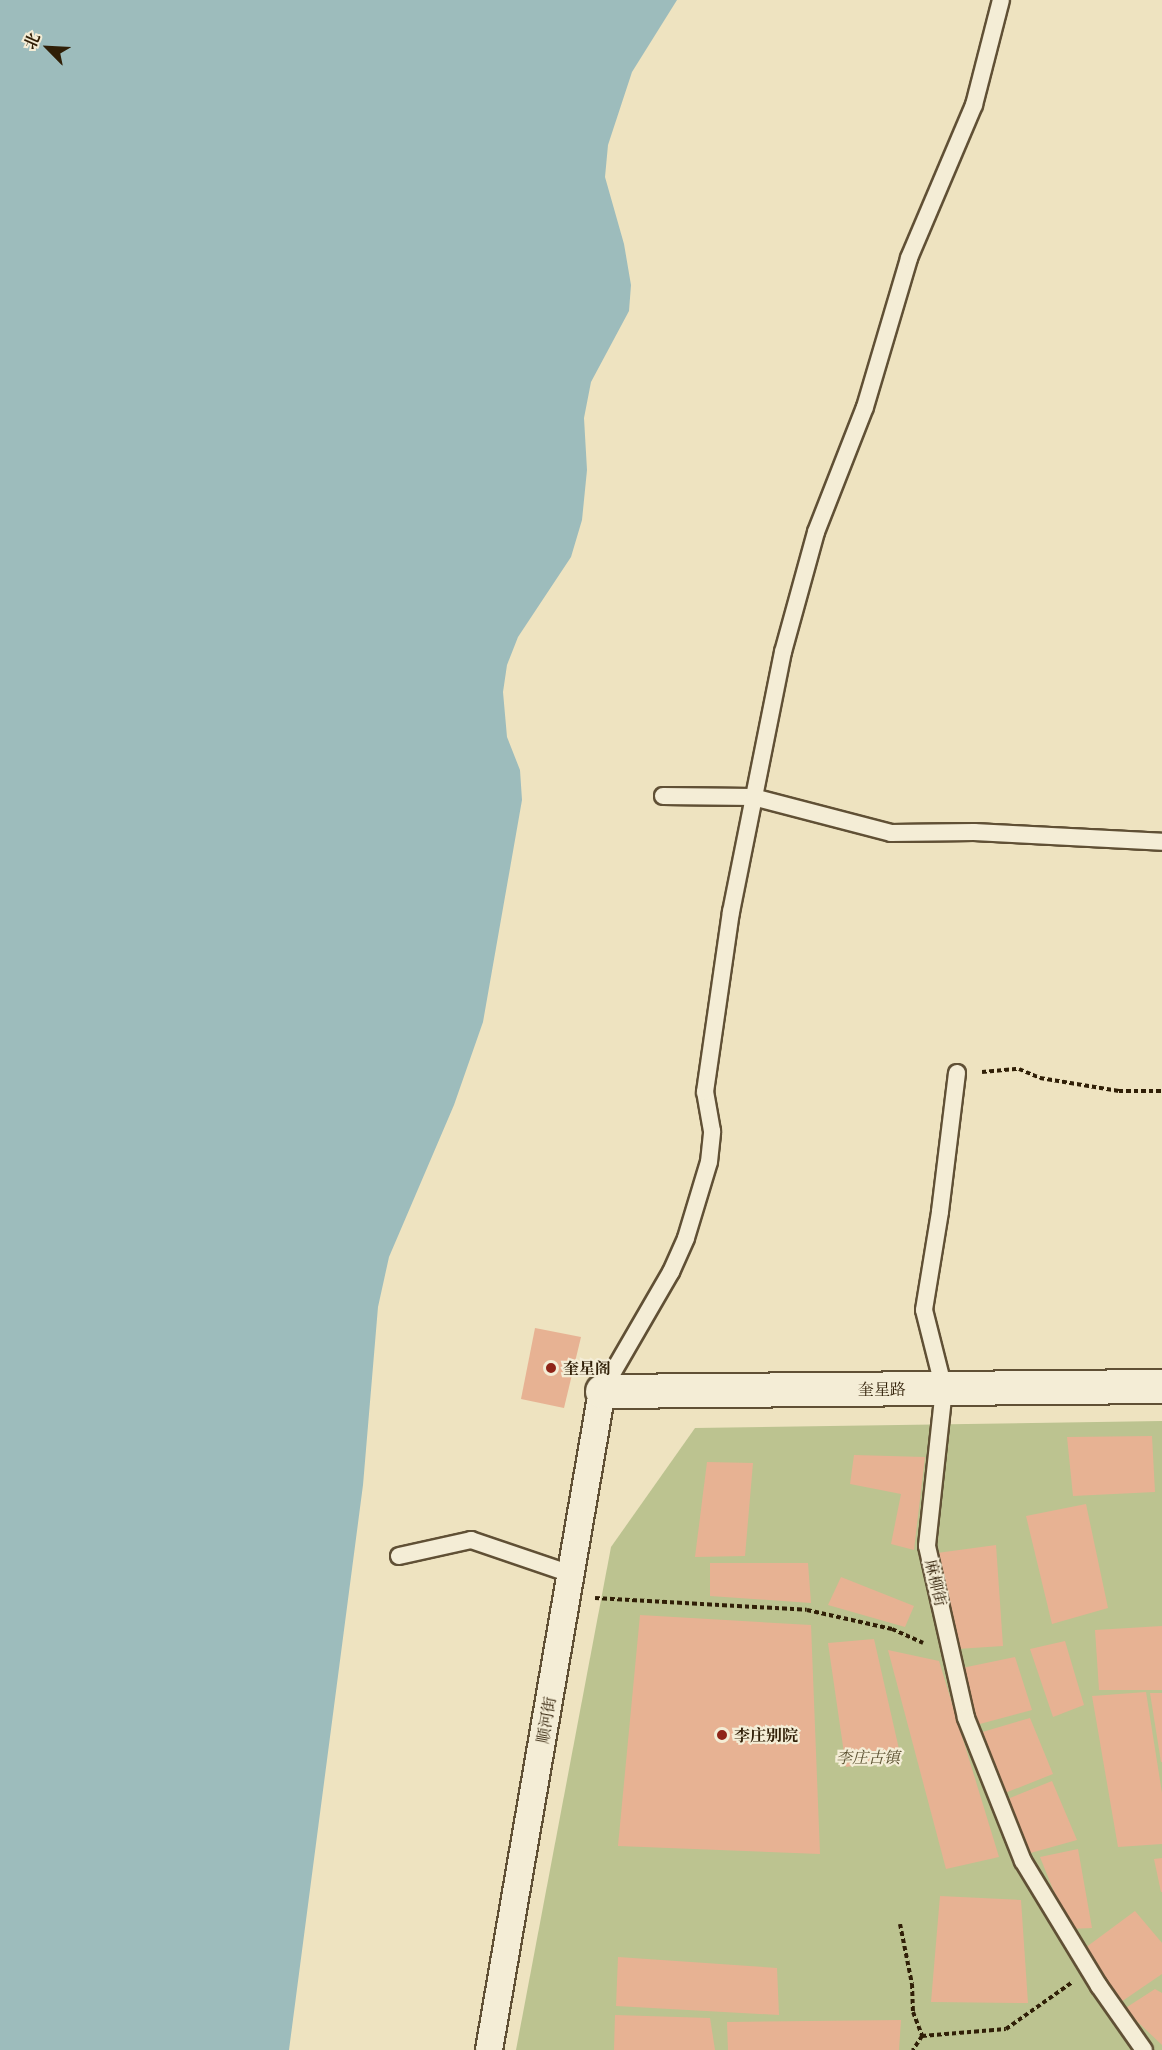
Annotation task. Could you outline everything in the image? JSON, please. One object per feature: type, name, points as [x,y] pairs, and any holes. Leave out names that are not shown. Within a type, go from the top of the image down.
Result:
[{"type":"street","name":"奎星路","points":[[602,1391],[1162,1386]]},
{"type":"street","name":"顺河街","points":[[489,2050],[602,1391]]},
{"type":"lane","points":[[602,1391],[671,1272],[686,1238],[709,1162],[712,1131],[705,1092],[731,912],[783,652],[816,532],[865,406],[909,258],[975,105],[1001,0]]},
{"type":"lane","points":[[663,796],[753,797],[891,833],[974,832],[1162,842]]},
{"type":"lane","name":"麻柳街","points":[[957,1073],[940,1212],[924,1310],[944,1389],[927,1546],[966,1718],[1023,1861],[1089,1970],[1144,2050]]},
{"type":"lane","points":[[399,1556],[471,1540],[569,1584]]},
{"type":"path","points":[[957,1073],[1019,1069],[1040,1078],[1119,1091],[1162,1091]]},
{"type":"path","points":[[569,1584],[663,1604],[754,1606],[835,1615],[892,1629],[953,1658]]},
{"type":"path","points":[[900,1924],[912,1984],[913,2012],[922,2036]]},
{"type":"path","points":[[922,2036],[1006,2029],[1089,1970]]},
{"type":"path","points":[[913,2050],[922,2036]]},
{"type":"green space","name":"李庄古镇","points":[[1162,1421],[1162,2050],[516,2050],[611,1547],[695,1428]]},
{"type":"water","points":[[0,0],[677,0],[632,72],[608,145],[605,177],[624,244],[631,285],[629,311],[591,382],[584,418],[587,470],[582,520],[571,557],[518,637],[507,665],[503,692],[507,737],[520,770],[522,800],[483,1022],[454,1105],[389,1257],[378,1307],[363,1485],[289,2050],[0,2050]]},
{"type":"building","name":"奎星阁","points":[[535,1328],[581,1337],[564,1408],[521,1399]]},
{"type":"building","points":[[1152,1436],[1155,1492],[1073,1496],[1067,1437]]},
{"type":"building","points":[[854,1455],[925,1457],[914,1550],[891,1544],[901,1494],[850,1484]]},
{"type":"building","points":[[707,1462],[753,1463],[745,1556],[695,1557]]},
{"type":"building","points":[[1086,1504],[1108,1608],[1052,1624],[1026,1516]]},
{"type":"building","points":[[996,1545],[1003,1646],[957,1649],[937,1553]]},
{"type":"building","points":[[710,1563],[808,1563],[811,1603],[710,1596]]},
{"type":"building","points":[[841,1577],[914,1606],[905,1627],[828,1605]]},
{"type":"building","name":"李庄别院","points":[[640,1615],[811,1625],[820,1854],[618,1846]]},
{"type":"building","points":[[1162,1626],[1162,1690],[1099,1690],[1095,1630]]},
{"type":"building","points":[[874,1639],[901,1758],[846,1767],[828,1643]]},
{"type":"building","points":[[1065,1641],[1084,1705],[1053,1717],[1030,1649]]},
{"type":"building","points":[[888,1650],[939,1661],[999,1857],[946,1869]]},
{"type":"building","points":[[1015,1657],[1032,1710],[976,1725],[962,1668]]},
{"type":"building","points":[[1146,1692],[1162,1793],[1162,1844],[1118,1847],[1092,1696]]},
{"type":"building","points":[[1150,1693],[1162,1693],[1162,1762],[1161,1762]]},
{"type":"building","points":[[1030,1718],[1053,1774],[1005,1793],[979,1733]]},
{"type":"building","points":[[1052,1781],[1077,1840],[1027,1854],[1005,1800]]},
{"type":"building","points":[[1078,1849],[1092,1928],[1069,1929],[1040,1857]]},
{"type":"building","points":[[1162,1858],[1162,1892],[1161,1892],[1154,1859]]},
{"type":"building","points":[[940,1896],[1021,1900],[1028,2003],[931,2002]]},
{"type":"building","points":[[1135,1911],[1162,1943],[1162,1974],[1118,2004],[1085,1948]]},
{"type":"building","points":[[618,1957],[777,1968],[779,2015],[616,2006]]},
{"type":"building","points":[[1155,1989],[1162,1993],[1162,2045],[1124,2009]]},
{"type":"building","points":[[615,2015],[710,2018],[715,2050],[614,2050]]},
{"type":"building","points":[[901,2020],[899,2050],[728,2050],[727,2022]]},
{"type":"place","name":"奎星阁","points":[[551,1368]]},
{"type":"place","name":"李庄别院","points":[[722,1735]]}]
